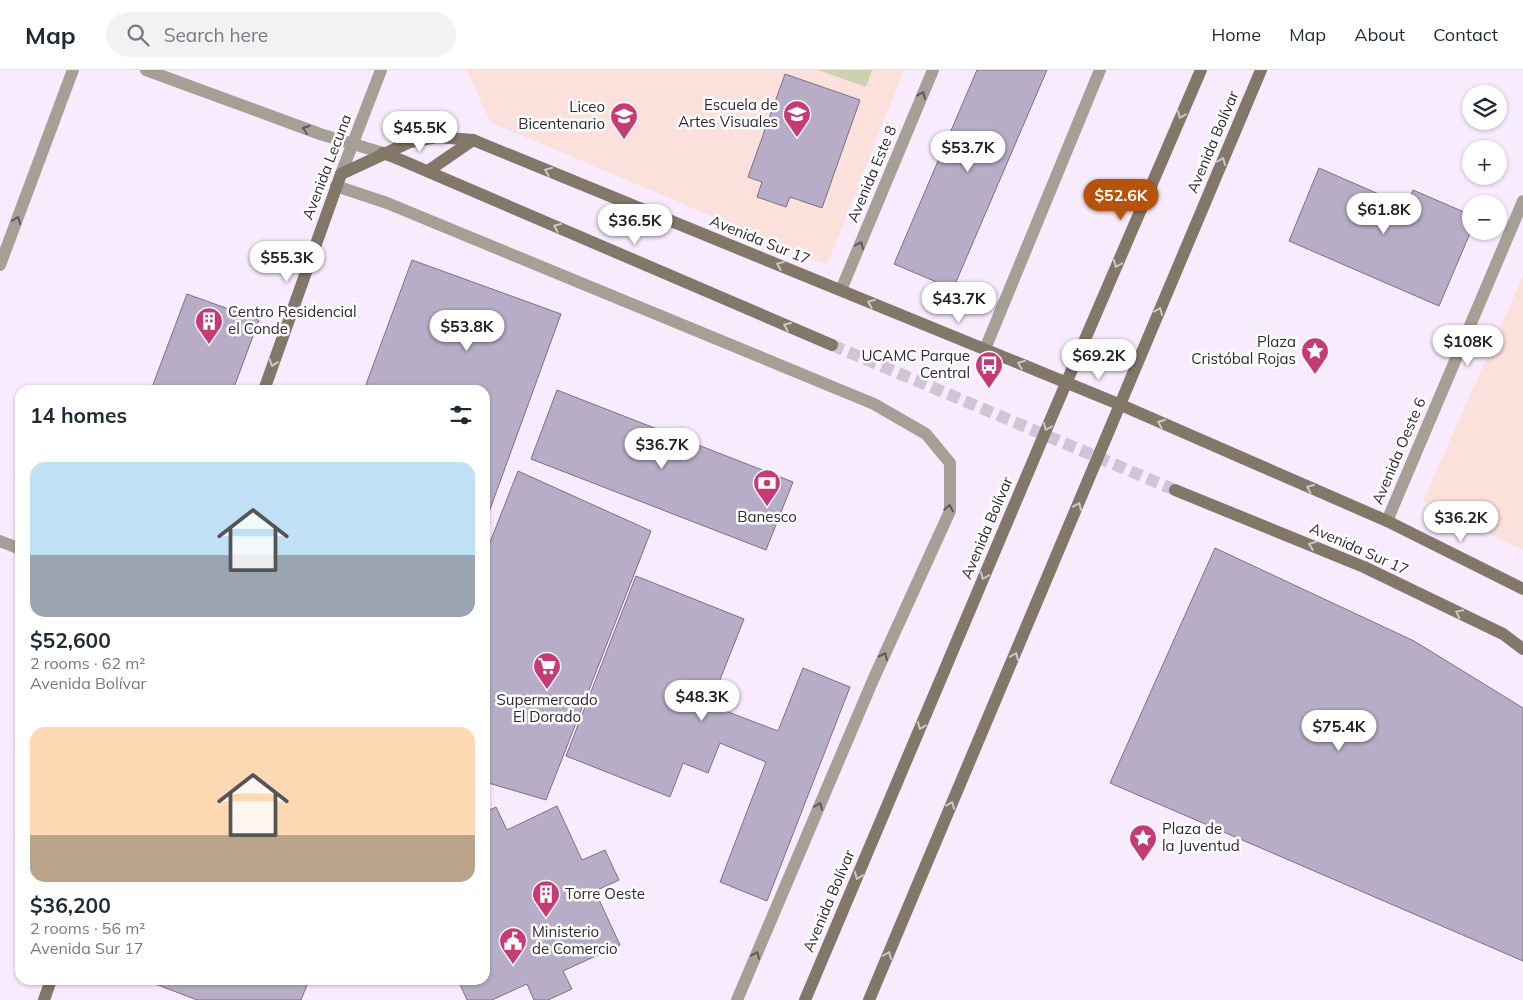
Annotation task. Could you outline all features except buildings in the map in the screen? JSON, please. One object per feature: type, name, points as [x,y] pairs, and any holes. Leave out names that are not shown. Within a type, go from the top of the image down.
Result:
[{"type":"main road","name":"Avenida Bolívar","points":[[805,1000],[1201,70]]},
{"type":"main road","name":"Avenida Bolívar","points":[[869,1000],[1261,70]]},
{"type":"main road","name":"Avenida Sur 17","points":[[338,180],[383,153],[410,142],[437,138],[473,140],[1121,405],[1387,521],[1523,589]]},
{"type":"main road","points":[[428,171],[473,140]]},
{"type":"main road","points":[[383,153],[832,345]]},
{"type":"main road","name":"Avenida Lecuna","points":[[266,385],[338,180]]},
{"type":"main road","name":"Avenida Sur 17","points":[[1175,490],[1364,567],[1503,634],[1523,649]]},
{"type":"main road","points":[[44,1000],[50,985]]},
{"type":"street","points":[[0,265],[73,70]]},
{"type":"street","points":[[146,70],[352,144],[383,153]]},
{"type":"street","name":"Avenida Lecuna","points":[[338,180],[381,70]]},
{"type":"street","name":"Avenida Este 8","points":[[841,290],[933,70]]},
{"type":"street","points":[[984,350],[1100,70]]},
{"type":"street","points":[[338,180],[396,206],[874,404],[926,434],[950,463],[950,511],[869,689],[736,1000]]},
{"type":"street","name":"Avenida Oeste 6","points":[[1387,521],[1523,201]]},
{"type":"street","points":[[0,542],[15,548]]},
{"type":"shaded area","points":[[467,70],[904,70],[827,265],[490,122]]},
{"type":"shaded area","points":[[1523,276],[1523,550],[1423,501]]},
{"type":"green space","points":[[818,70],[872,70],[866,87]]},
{"type":"tunnel","points":[[832,345],[1175,490]]},
{"type":"place","name":"Escuela de Artes Visuales","points":[[797,138]]},
{"type":"place","name":"Liceo Bicentenario","points":[[624,140]]},
{"type":"place","name":"Centro Residencial el Conde","points":[[209,345]]},
{"type":"place","name":"Plaza Cristóbal Rojas","points":[[1315,375]]},
{"type":"place","name":"UCAMC Parque Central","points":[[989,389]]},
{"type":"place","name":"Banesco","points":[[767,507]]},
{"type":"place","name":"Supermercado El Dorado","points":[[547,690]]},
{"type":"place","name":"Plaza de la Juventud","points":[[1143,862]]},
{"type":"place","name":"Torre Oeste","points":[[546,918]]},
{"type":"place","name":"Ministerio de Comercio","points":[[513,965]]}]
